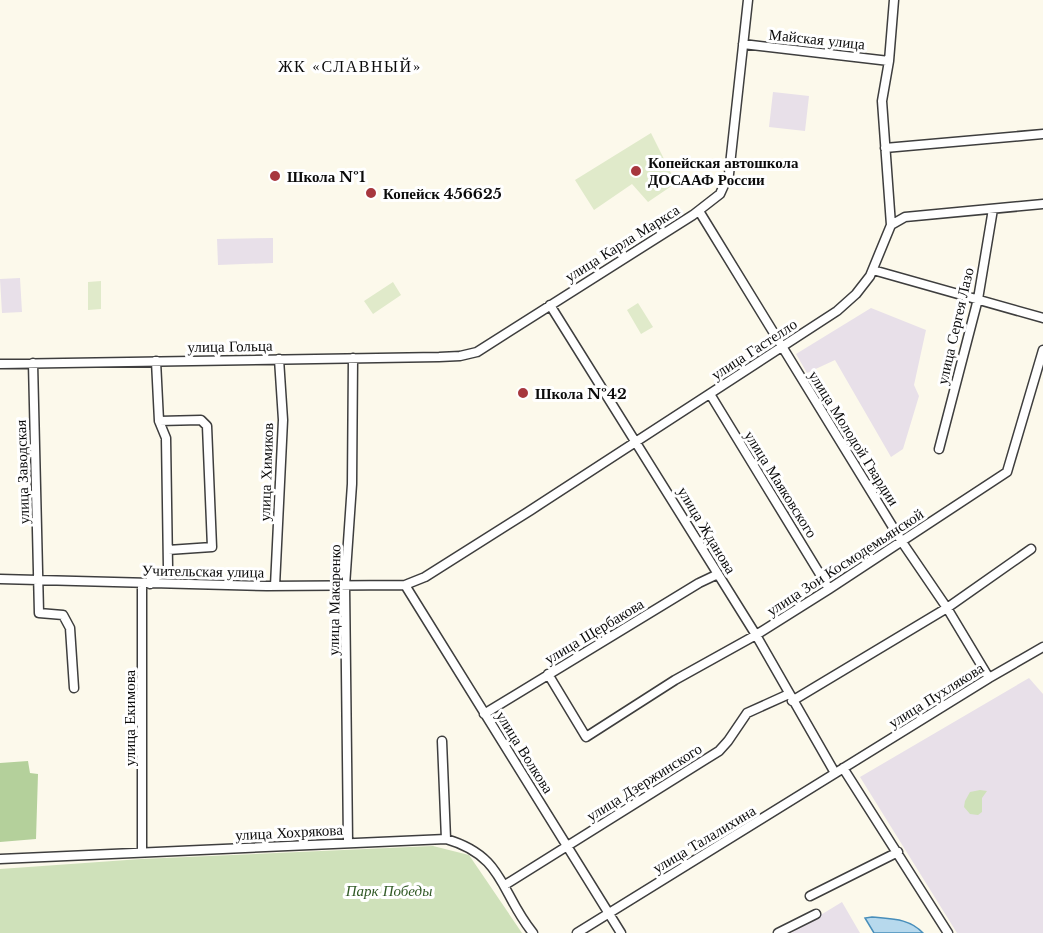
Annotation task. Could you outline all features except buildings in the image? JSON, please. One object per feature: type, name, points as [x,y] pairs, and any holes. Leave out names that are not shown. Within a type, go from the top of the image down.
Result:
[{"type":"street","name":"улица Карла Маркса","points":[[460,356],[477,352],[699,211],[720,194],[729,174],[748,0]]},
{"type":"street","name":"улица Гастелло","points":[[405,585],[425,577],[710,394],[837,311],[856,294],[873,270],[891,225],[882,101],[889,61],[894,0]]},
{"type":"street","name":"Майская улица","points":[[743,44],[889,61]]},
{"type":"street","points":[[885,148],[1043,134]]},
{"type":"street","points":[[891,225],[905,217],[1043,204]]},
{"type":"street","name":"улица Сергея Лазо","points":[[939,449],[978,299],[993,209]]},
{"type":"street","name":"улица Молодой Гвардии","points":[[699,211],[902,542],[947,608],[989,678]]},
{"type":"street","points":[[873,270],[1043,318]]},
{"type":"street","name":"улица Жданова","points":[[550,305],[756,635],[835,773]]},
{"type":"street","name":"улица Зои Космодемьянской","points":[[548,674],[586,737],[675,680],[756,635],[902,542],[1007,471],[1043,350]]},
{"type":"street","name":"улица Гольца","points":[[0,364],[460,356]]},
{"type":"street","name":"улица Макаренко","points":[[348,842],[345,586],[352,483],[353,358]]},
{"type":"street","name":"улица Химиков","points":[[275,586],[283,420],[279,359]]},
{"type":"street","points":[[146,584],[151,578],[167,571],[168,550],[166,438],[159,421],[156,361]]},
{"type":"street","name":"улица Заводская","points":[[33,363],[39,613],[63,615],[70,628],[74,688]]},
{"type":"street","name":"улица Маяковского","points":[[710,394],[830,589]]},
{"type":"street","points":[[159,421],[201,420],[207,426],[212,547],[168,550]]},
{"type":"street","name":"улица Дзержинского","points":[[505,885],[719,751],[747,713],[791,697],[947,608],[1031,549]]},
{"type":"street","name":"улица Щербакова","points":[[484,714],[699,583],[718,574]]},
{"type":"street","name":"Учительская улица","points":[[0,579],[275,586],[405,585]]},
{"type":"street","name":"улица Екимова","points":[[142,852],[146,584]]},
{"type":"street","name":"улица Волкова","points":[[405,585],[621,933]]},
{"type":"street","name":"улица Пухлякова","points":[[843,768],[1043,647]]},
{"type":"street","points":[[442,741],[446,839]]},
{"type":"street","points":[[843,768],[948,933]]},
{"type":"street","name":"улица Талалихина","points":[[577,933],[843,768]]},
{"type":"street","name":"улица Хохрякова","points":[[0,859],[446,839],[474,850],[489,864],[505,885],[533,933]]},
{"type":"street","points":[[810,896],[898,852]]},
{"type":"street","points":[[778,933],[816,914]]},
{"type":"shaded area","points":[[773,92],[809,96],[805,131],[769,127]]},
{"type":"shaded area","points":[[273,238],[273,263],[218,265],[217,239]]},
{"type":"shaded area","points":[[20,278],[22,312],[2,313],[0,279]]},
{"type":"shaded area","points":[[871,308],[926,330],[914,385],[919,396],[903,449],[891,457],[835,360],[807,373],[796,354]]},
{"type":"shaded area","points":[[1029,678],[1043,694],[1043,933],[957,933],[860,777]]},
{"type":"shaded area","points":[[842,902],[860,933],[791,933]]},
{"type":"green space","points":[[651,133],[676,183],[648,202],[632,184],[594,210],[575,180]]},
{"type":"green space","points":[[101,281],[101,309],[88,310],[88,282]]},
{"type":"green space","points":[[393,282],[401,295],[373,314],[364,301]]},
{"type":"green space","points":[[638,303],[653,327],[641,334],[627,310]]},
{"type":"green space","points":[[28,761],[30,773],[38,774],[36,839],[0,842],[0,763]]},
{"type":"green space","points":[[987,791],[982,798],[982,812],[978,815],[970,814],[964,807],[965,801],[970,792]]},
{"type":"green space","name":"Парк Победы","points":[[433,846],[469,855],[522,933],[0,933],[0,869],[141,859]]},
{"type":"water","points":[[865,918],[906,922],[923,933],[874,933]]},
{"type":"place","name":"Копейская автошкола ДОСААФ России","points":[[636,171]]},
{"type":"place","name":"Школа №1","points":[[275,176]]},
{"type":"place","name":"Копейск 456625","points":[[371,193]]},
{"type":"place","name":"Школа №42","points":[[523,393]]},
{"type":"district","name":"ЖК «СЛАВНЫЙ»","points":[[350,66]]}]
